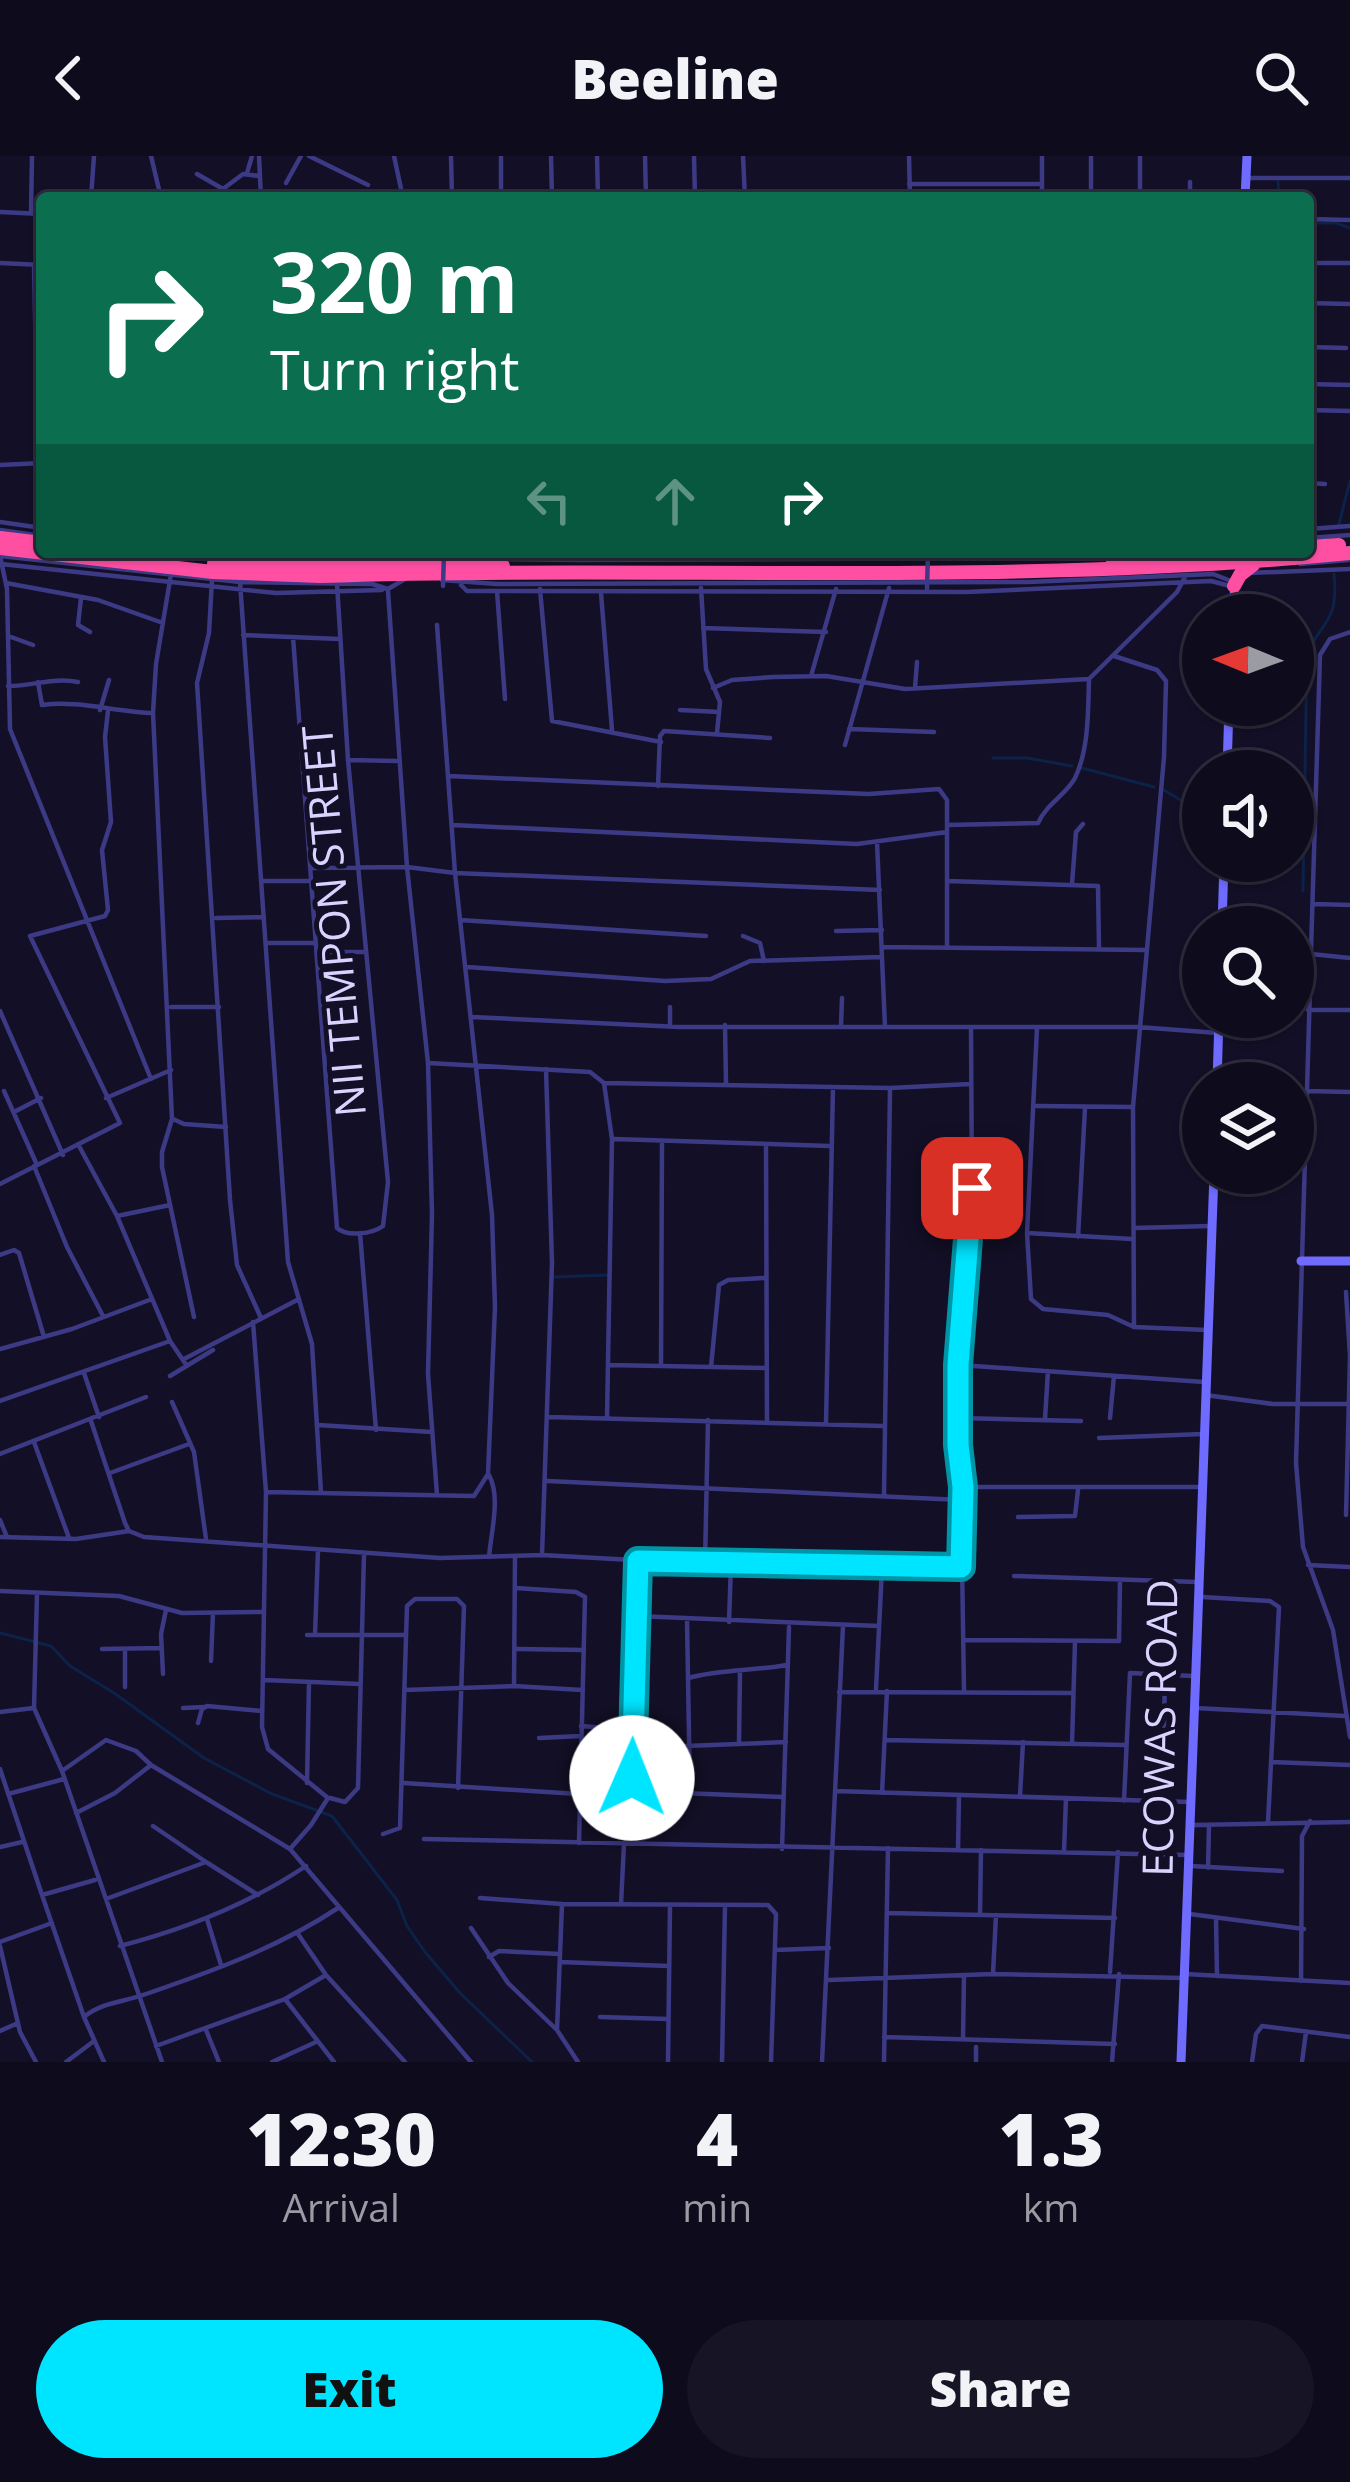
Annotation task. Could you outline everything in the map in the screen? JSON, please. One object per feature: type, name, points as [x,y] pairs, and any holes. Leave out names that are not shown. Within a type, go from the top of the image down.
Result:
[{"type":"highway","points":[[0,530],[36,534]]},
{"type":"highway","points":[[1314,544],[1350,552]]},
{"type":"highway","points":[[1314,555],[1350,552]]},
{"type":"highway","points":[[0,556],[320,577],[383,567],[410,576],[429,567],[539,575],[784,559],[1007,562],[1093,558]]},
{"type":"highway","points":[[170,558],[212,563],[272,561],[806,579],[1193,558]]},
{"type":"highway","points":[[1233,567],[1270,558]]},
{"type":"highway","points":[[304,584],[320,577]]},
{"type":"street","points":[[31,213],[32,156]]},
{"type":"street","points":[[91,192],[94,156]]},
{"type":"street","points":[[152,156],[159,192]]},
{"type":"street","points":[[197,174],[223,189],[247,173],[256,156]]},
{"type":"street","points":[[256,156],[260,192]]},
{"type":"street","points":[[286,184],[305,156],[368,185]]},
{"type":"street","points":[[394,156],[402,192]]},
{"type":"street","points":[[452,156],[452,192]]},
{"type":"street","points":[[501,156],[502,192]]},
{"type":"street","points":[[551,156],[552,192]]},
{"type":"street","points":[[597,156],[598,192]]},
{"type":"street","points":[[645,156],[646,192]]},
{"type":"street","points":[[694,156],[695,192]]},
{"type":"street","points":[[743,156],[745,192]]},
{"type":"street","points":[[909,156],[910,192]]},
{"type":"street","points":[[1042,156],[1042,192]]},
{"type":"street","points":[[1091,156],[1091,192]]},
{"type":"street","points":[[1140,156],[1140,192]]},
{"type":"street","points":[[1245,192],[1246,156]]},
{"type":"street","points":[[247,173],[259,176]]},
{"type":"street","points":[[1246,178],[1350,178]]},
{"type":"street","points":[[1190,182],[1190,192]]},
{"type":"street","points":[[909,184],[1042,184]]},
{"type":"street","points":[[0,212],[36,213]]},
{"type":"street","points":[[1314,219],[1350,220]]},
{"type":"street","points":[[0,262],[36,265]]},
{"type":"street","points":[[1314,263],[1350,263]]},
{"type":"street","points":[[1314,303],[1350,304]]},
{"type":"street","points":[[1314,347],[1346,348]]},
{"type":"street","points":[[1314,384],[1350,385]]},
{"type":"street","points":[[1314,410],[1350,411]]},
{"type":"street","points":[[0,464],[36,463]]},
{"type":"street","points":[[1314,483],[1325,484]]},
{"type":"street","points":[[1314,529],[1350,531]]},
{"type":"street","points":[[1314,541],[1350,531]]},
{"type":"street","points":[[151,1079],[10,729],[6,583],[0,556],[240,586],[337,588],[383,567]]},
{"type":"street","points":[[246,558],[281,558]]},
{"type":"street","points":[[321,558],[383,567]]},
{"type":"street","points":[[429,567],[459,558]]},
{"type":"street","points":[[480,558],[601,593],[806,579],[836,586]]},
{"type":"street","points":[[429,567],[467,591],[497,588],[603,558]]},
{"type":"street","points":[[927,590],[928,558]]},
{"type":"street","points":[[966,558],[1186,575],[1233,567],[1350,569]]},
{"type":"street","points":[[539,575],[701,585],[890,586],[1085,565]]},
{"type":"street","points":[[383,567],[428,1063],[436,1495]]},
{"type":"street","points":[[890,586],[958,592],[1182,584],[1211,581],[1233,567]]},
{"type":"street","points":[[539,575],[552,721],[661,742]]},
{"type":"street","points":[[713,688],[732,680],[811,677],[915,688],[1089,680],[1186,575]]},
{"type":"street","points":[[171,578],[153,713],[170,1006],[172,1119],[162,1153],[194,1317]]},
{"type":"street","points":[[648,582],[648,591]]},
{"type":"street","points":[[957,582],[958,592]]},
{"type":"street","points":[[6,583],[41,586],[163,623]]},
{"type":"street","points":[[212,583],[209,633],[197,682],[234,1251],[261,1318]]},
{"type":"street","points":[[701,585],[706,669],[718,694],[717,733]]},
{"type":"street","points":[[240,586],[337,588]]},
{"type":"street","points":[[240,586],[288,1262],[312,1344],[321,1493]]},
{"type":"street","points":[[811,677],[836,586]]},
{"type":"street","points":[[845,746],[890,586]]},
{"type":"street","name":"NII TEMPON STREET","points":[[337,588],[348,760],[388,1182],[383,1226],[360,1232]]},
{"type":"street","points":[[497,588],[505,699]]},
{"type":"street","points":[[601,593],[612,730]]},
{"type":"street","points":[[81,598],[78,625],[90,632]]},
{"type":"street","points":[[266,1492],[474,1496],[488,1474],[494,1253],[455,873],[437,625]]},
{"type":"street","points":[[703,628],[826,632]]},
{"type":"street","points":[[1350,632],[1330,639],[1320,655],[1314,904],[1350,905]]},
{"type":"street","points":[[243,635],[340,639]]},
{"type":"street","points":[[8,637],[33,645]]},
{"type":"street","points":[[293,637],[337,1228],[343,1233],[360,1232],[376,1430]]},
{"type":"street","points":[[1114,656],[1157,670],[1166,681],[1164,757],[1133,1107],[1134,1327]]},
{"type":"street","points":[[915,688],[916,662]]},
{"type":"street","points":[[8,686],[54,678],[78,682]]},
{"type":"street","points":[[0,1184],[120,1123],[30,936],[105,916],[108,910],[102,850],[111,822],[104,710],[109,680]]},
{"type":"street","points":[[453,825],[857,844],[947,828],[1038,823],[1048,803],[1074,780],[1086,736],[1089,680]]},
{"type":"street","points":[[38,682],[42,705],[61,701],[153,713]]},
{"type":"street","points":[[680,710],[719,712]]},
{"type":"street","points":[[849,729],[934,732]]},
{"type":"street","points":[[658,786],[661,734],[667,730],[770,738]]},
{"type":"street","points":[[348,760],[398,761]]},
{"type":"street","points":[[448,776],[869,794],[939,789],[946,796],[947,947]]},
{"type":"street","points":[[1072,884],[1076,832],[1083,824]]},
{"type":"street","points":[[877,842],[885,1027]]},
{"type":"street","points":[[310,868],[407,867],[455,873],[880,890]]},
{"type":"street","points":[[262,881],[311,881]]},
{"type":"street","points":[[947,881],[1100,889],[1099,949]]},
{"type":"street","points":[[215,918],[264,917]]},
{"type":"street","points":[[460,920],[706,937]]},
{"type":"street","points":[[836,932],[882,930]]},
{"type":"street","points":[[743,936],[760,943],[764,961]]},
{"type":"street","points":[[266,943],[316,944]]},
{"type":"street","points":[[881,947],[1145,950]]},
{"type":"street","points":[[317,952],[368,952]]},
{"type":"street","points":[[1314,954],[1350,958]]},
{"type":"street","points":[[465,967],[665,981],[711,979],[738,963],[882,957]]},
{"type":"street","points":[[841,1026],[842,998]]},
{"type":"street","points":[[170,1006],[219,1007]]},
{"type":"street","points":[[670,1007],[670,1026]]},
{"type":"street","points":[[1314,1010],[1350,1010]]},
{"type":"street","points":[[0,1011],[63,1154]]},
{"type":"street","points":[[472,1017],[670,1026],[1182,1030]]},
{"type":"street","points":[[725,1025],[727,1085]]},
{"type":"street","points":[[964,1691],[958,1365],[972,1204],[971,1028]]},
{"type":"street","points":[[1036,1028],[1027,1233],[1031,1299],[1036,1306],[1108,1315],[1134,1327],[1207,1330]]},
{"type":"street","points":[[428,1063],[590,1072],[604,1082],[890,1088],[970,1084]]},
{"type":"street","points":[[106,1098],[171,1070]]},
{"type":"street","points":[[542,1555],[552,1263],[546,1070]]},
{"type":"street","points":[[604,1082],[612,1139],[607,1418]]},
{"type":"street","points":[[826,1423],[833,1086]]},
{"type":"street","points":[[884,1496],[890,1088]]},
{"type":"street","points":[[4,1091],[67,1247],[103,1316]]},
{"type":"street","points":[[1314,1091],[1350,1092]]},
{"type":"street","points":[[13,1112],[41,1098]]},
{"type":"street","points":[[1035,1106],[1133,1107]]},
{"type":"street","points":[[1078,1237],[1085,1108]]},
{"type":"street","points":[[172,1119],[226,1127]]},
{"type":"street","points":[[612,1139],[830,1146]]},
{"type":"street","points":[[661,1365],[662,1142]]},
{"type":"street","points":[[79,1146],[117,1216],[170,1341],[185,1363]]},
{"type":"street","points":[[766,1147],[767,1420]]},
{"type":"street","name":"ECOWAS ROAD","points":[[1181,2062],[1194,1825],[1197,1582],[1213,1194]]},
{"type":"street","points":[[1303,1194],[1298,1512],[1308,1565],[1333,1630],[1350,1737]]},
{"type":"street","points":[[117,1216],[170,1205]]},
{"type":"street","points":[[1134,1228],[1211,1226]]},
{"type":"street","points":[[1027,1233],[1132,1239]]},
{"type":"street","points":[[0,1255],[19,1253],[44,1338]]},
{"type":"street","points":[[1301,1262],[1350,1261]]},
{"type":"street","points":[[711,1367],[719,1285],[728,1280],[764,1279]]},
{"type":"street","points":[[1346,1292],[1350,1355],[1346,1515]]},
{"type":"street","points":[[0,1349],[152,1299]]},
{"type":"street","points":[[170,1376],[253,1322],[299,1299]]},
{"type":"street","points":[[253,1322],[266,1492],[261,1711],[268,1748],[328,1798],[345,1802],[358,1788],[364,1554]]},
{"type":"street","points":[[0,1401],[170,1341]]},
{"type":"street","points":[[200,1354],[213,1349]]},
{"type":"street","points":[[609,1365],[765,1368]]},
{"type":"street","points":[[958,1365],[1205,1382]]},
{"type":"street","points":[[1045,1420],[1048,1371]]},
{"type":"street","points":[[84,1373],[99,1417]]},
{"type":"street","points":[[1109,1418],[1114,1376]]},
{"type":"street","points":[[1204,1395],[1273,1404],[1348,1404]]},
{"type":"street","points":[[1,1452],[146,1397]]},
{"type":"street","points":[[172,1402],[190,1444],[206,1539]]},
{"type":"street","points":[[548,1418],[883,1426]]},
{"type":"street","points":[[960,1418],[1081,1421]]},
{"type":"street","points":[[705,1564],[708,1420]]},
{"type":"street","points":[[91,1421],[128,1531]]},
{"type":"street","points":[[318,1425],[432,1432]]},
{"type":"street","points":[[1099,1438],[1203,1434]]},
{"type":"street","points":[[34,1442],[69,1538]]},
{"type":"street","points":[[110,1473],[190,1444]]},
{"type":"street","points":[[488,1474],[494,1482],[489,1558]]},
{"type":"street","points":[[546,1480],[961,1500]]},
{"type":"street","points":[[963,1487],[1200,1487]]},
{"type":"street","points":[[1018,1517],[1075,1516],[1078,1487]]},
{"type":"street","points":[[0,1520],[4,1537],[69,1538],[128,1531],[145,1537],[364,1554],[961,1567]]},
{"type":"street","points":[[318,1550],[311,1635],[406,1635]]},
{"type":"street","points":[[514,1557],[514,1686]]},
{"type":"street","points":[[638,1561],[632,1730],[636,1785],[656,1792],[783,1797]]},
{"type":"street","points":[[729,1622],[731,1564]]},
{"type":"street","points":[[1308,1565],[1350,1567]]},
{"type":"street","points":[[876,1690],[882,1568]]},
{"type":"street","points":[[1014,1576],[1197,1582]]},
{"type":"street","points":[[962,1640],[1119,1641],[1120,1581]]},
{"type":"street","points":[[516,1588],[582,1593],[579,1843]]},
{"type":"street","points":[[0,1592],[118,1596],[166,1610],[265,1612]]},
{"type":"street","points":[[37,1594],[34,1708],[63,1775],[162,2062]]},
{"type":"street","points":[[1197,1596],[1270,1601],[1279,1607],[1268,1822]]},
{"type":"street","points":[[383,1834],[400,1828],[410,1601],[461,1601],[458,1788]]},
{"type":"street","points":[[164,1673],[161,1648],[166,1610]]},
{"type":"street","points":[[211,1661],[213,1612]]},
{"type":"street","points":[[636,1616],[879,1626]]},
{"type":"street","points":[[687,1619],[690,1793]]},
{"type":"street","points":[[782,1849],[789,1624]]},
{"type":"street","points":[[822,2062],[843,1625]]},
{"type":"street","points":[[1072,1744],[1075,1641]]},
{"type":"street","points":[[102,1648],[161,1648]]},
{"type":"street","points":[[515,1649],[584,1650]]},
{"type":"street","points":[[124,1687],[125,1650]]},
{"type":"street","points":[[688,1678],[717,1670],[787,1665]]},
{"type":"street","points":[[739,1743],[740,1671]]},
{"type":"street","points":[[1124,1801],[1129,1675],[1195,1676]]},
{"type":"street","points":[[1164,1726],[1165,1676]]},
{"type":"street","points":[[262,1680],[360,1684]]},
{"type":"street","points":[[307,1783],[310,1682]]},
{"type":"street","points":[[405,1690],[514,1686],[583,1690]]},
{"type":"street","points":[[882,1793],[886,1690]]},
{"type":"street","points":[[839,1692],[1073,1693]]},
{"type":"street","points":[[198,1724],[204,1707]]},
{"type":"street","points":[[0,1712],[34,1708]]},
{"type":"street","points":[[183,1708],[261,1711]]},
{"type":"street","points":[[1195,1708],[1346,1716]]},
{"type":"street","points":[[581,1726],[632,1730]]},
{"type":"street","points":[[539,1738],[581,1736]]},
{"type":"street","points":[[8,1794],[63,1775],[106,1740],[136,1750],[151,1765],[290,1849],[471,2062]]},
{"type":"street","points":[[885,1740],[1124,1745]]},
{"type":"street","points":[[686,1746],[786,1742]]},
{"type":"street","points":[[1020,1796],[1023,1742]]},
{"type":"street","points":[[1271,1762],[1350,1765]]},
{"type":"street","points":[[75,1813],[116,1793],[151,1765]]},
{"type":"street","points":[[0,1769],[84,2017],[104,2062]]},
{"type":"street","points":[[404,1783],[626,1800]]},
{"type":"street","points":[[835,1790],[1194,1802]]},
{"type":"street","points":[[958,1795],[958,1850]]},
{"type":"street","points":[[290,1849],[328,1798]]},
{"type":"street","points":[[1064,1851],[1066,1798]]},
{"type":"street","points":[[1301,1981],[1302,1836],[1310,1821]]},
{"type":"street","points":[[1288,1822],[1302,1836]]},
{"type":"street","points":[[1194,1825],[1350,1822]]},
{"type":"street","points":[[1208,1868],[1209,1825]]},
{"type":"street","points":[[153,1826],[258,1895]]},
{"type":"street","points":[[424,1839],[1118,1852],[1192,1860],[1208,1868],[1282,1871]]},
{"type":"street","points":[[0,1847],[22,1842]]},
{"type":"street","points":[[621,1905],[624,1844]]},
{"type":"street","points":[[884,2062],[888,1848]]},
{"type":"street","points":[[980,1914],[981,1850]]},
{"type":"street","points":[[1110,1975],[1118,1852]]},
{"type":"street","points":[[104,1900],[206,1862]]},
{"type":"street","points":[[120,1946],[206,1919],[307,1865]]},
{"type":"street","points":[[42,1895],[96,1880]]},
{"type":"street","points":[[480,1898],[562,1904],[768,1905],[774,1909],[775,1950],[771,2062]]},
{"type":"street","points":[[556,2030],[562,1904]]},
{"type":"street","points":[[722,2062],[725,1904]]},
{"type":"street","points":[[668,2062],[670,1906]]},
{"type":"street","points":[[84,2017],[100,2006],[221,1967],[298,1934],[338,1908]]},
{"type":"street","points":[[887,1913],[1115,1918]]},
{"type":"street","points":[[1188,1913],[1304,1929]]},
{"type":"street","points":[[993,1974],[996,1915]]},
{"type":"street","points":[[1216,1918],[1217,1976]]},
{"type":"street","points":[[206,1919],[221,1967]]},
{"type":"street","points":[[36,2062],[18,2023],[0,1944],[52,1923]]},
{"type":"street","points":[[472,1928],[489,1957],[528,2006],[556,2030],[578,2062]]},
{"type":"street","points":[[298,1934],[326,1975],[403,2059],[393,2062]]},
{"type":"street","points":[[775,1950],[830,1948]]},
{"type":"street","points":[[489,1957],[499,1952],[669,1966]]},
{"type":"street","points":[[829,1980],[1119,1974],[1350,1983]]},
{"type":"street","points":[[1112,2062],[1119,1974]]},
{"type":"street","points":[[156,2046],[285,1999],[326,1975]]},
{"type":"street","points":[[963,2039],[964,1975]]},
{"type":"street","points":[[285,1999],[334,2062]]},
{"type":"street","points":[[600,2017],[668,2019]]},
{"type":"street","points":[[0,2031],[18,2023]]},
{"type":"street","points":[[1252,2062],[1257,2028],[1350,2037]]},
{"type":"street","points":[[206,2030],[219,2062]]},
{"type":"street","points":[[1302,2062],[1306,2032]]},
{"type":"street","points":[[884,2038],[1114,2044]]},
{"type":"street","points":[[66,2062],[94,2041]]},
{"type":"street","points":[[272,2062],[318,2042]]},
{"type":"street","points":[[976,2048],[976,2062]]},
{"type":"waterway","points":[[1278,182],[1279,192]]},
{"type":"waterway","points":[[1314,223],[1350,228]]},
{"type":"waterway","points":[[1339,524],[1350,481]]},
{"type":"waterway","points":[[1303,891],[1307,651],[1332,609],[1334,574]]},
{"type":"waterway","points":[[993,758],[1072,766]]},
{"type":"waterway","points":[[1082,768],[1154,787]]},
{"type":"waterway","points":[[1164,790],[1182,801]]},
{"type":"waterway","points":[[552,1277],[609,1275]]},
{"type":"waterway","points":[[0,1633],[51,1646],[70,1666],[204,1758],[272,1794],[332,1816],[397,1900],[425,1952],[532,2062]]},
{"type":"route","points":[[632,1778],[638,1561],[961,1567],[958,1365],[972,1188]]}]
